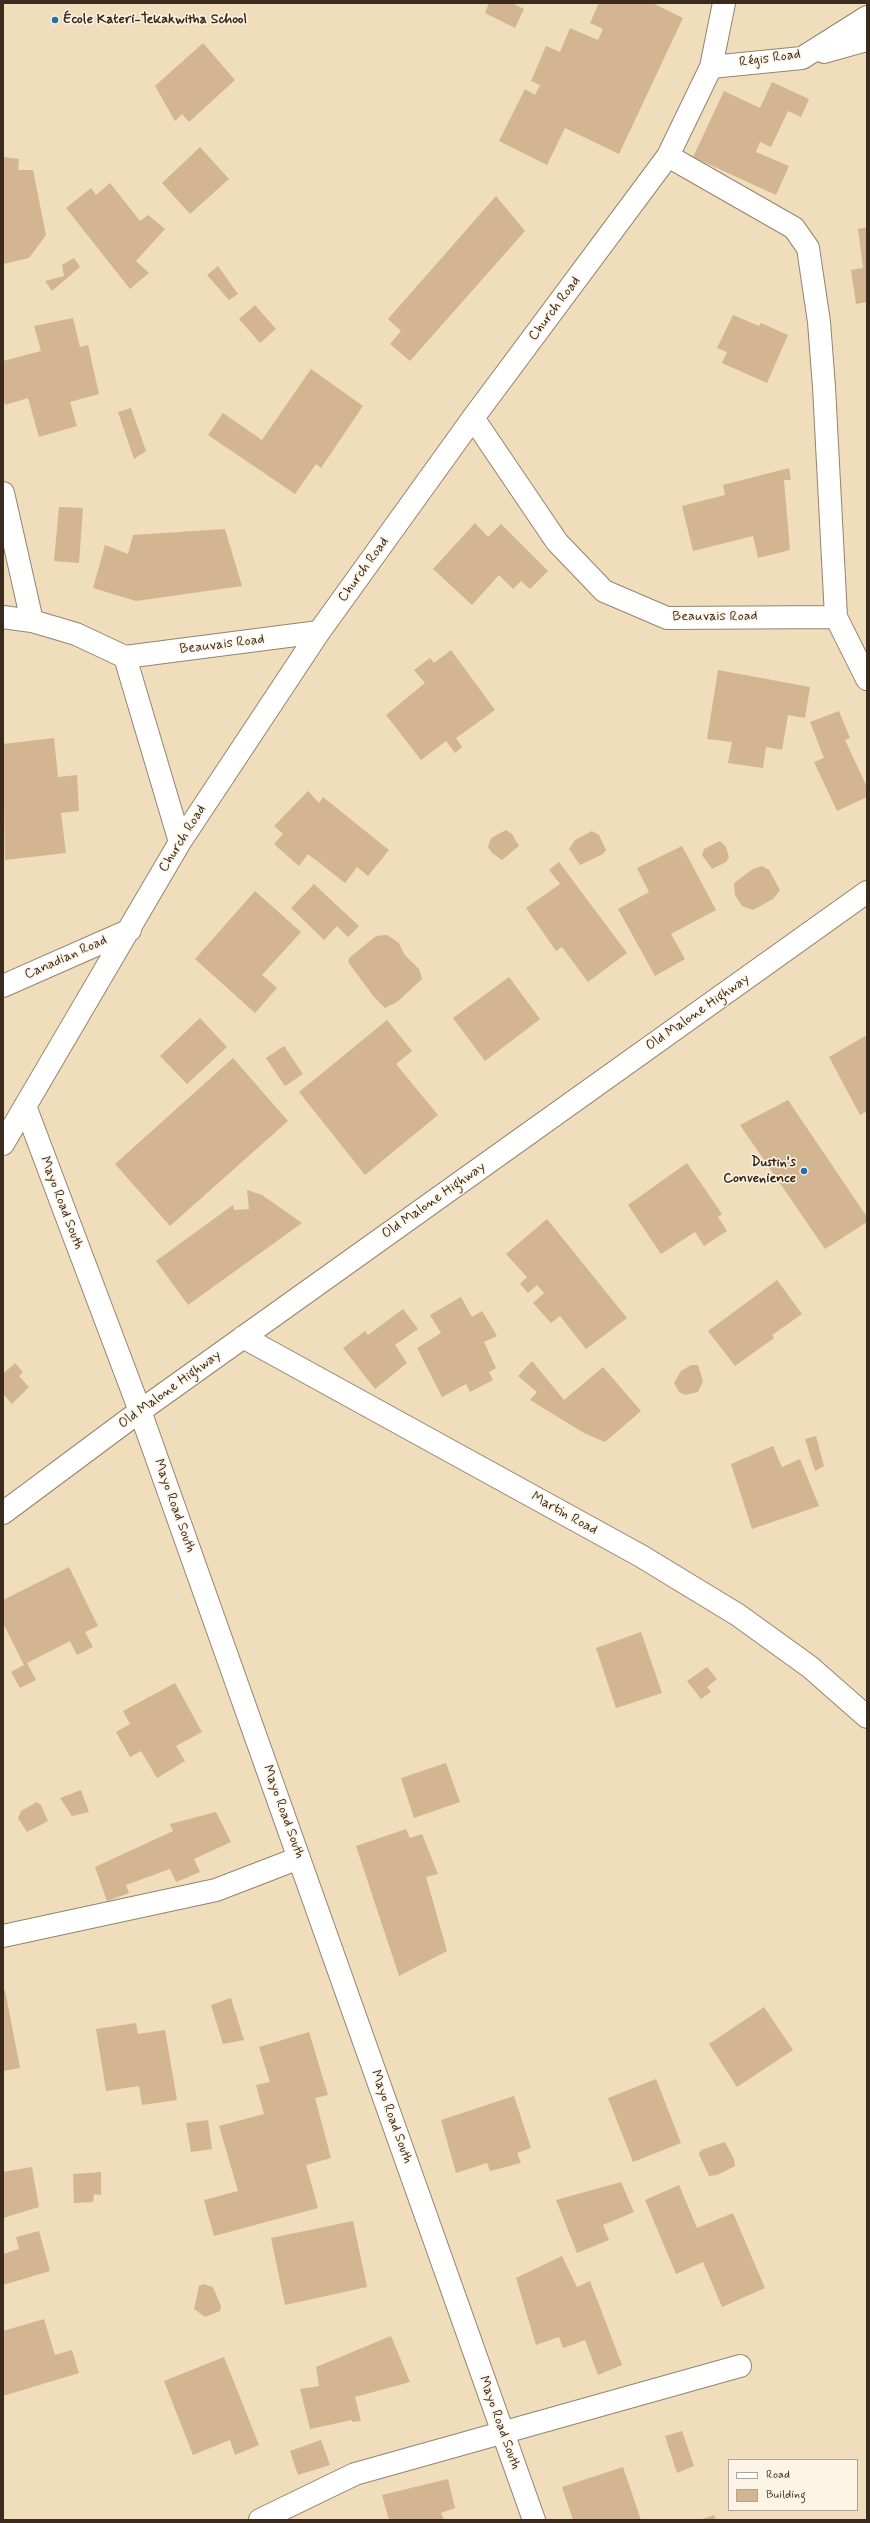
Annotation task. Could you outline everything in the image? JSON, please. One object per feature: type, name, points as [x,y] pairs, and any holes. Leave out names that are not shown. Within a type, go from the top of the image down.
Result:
[{"type":"street","name":"Church Road","points":[[3,1144],[130,930],[180,842],[319,632],[473,418],[668,156],[711,66],[724,3]]},
{"type":"street","name":"Régis Road","points":[[711,66],[802,58],[867,17]]},
{"type":"street","points":[[802,58],[867,40]]},
{"type":"street","points":[[668,156],[794,228],[808,248],[819,322],[824,387],[836,617],[867,679]]},
{"type":"street","name":"Beauvais Road","points":[[473,418],[557,542],[604,591],[667,618],[836,617]]},
{"type":"street","points":[[3,493],[32,621]]},
{"type":"street","points":[[3,617],[32,621],[76,634],[125,657],[180,842]]},
{"type":"street","name":"Beauvais Road","points":[[125,657],[319,632]]},
{"type":"street","name":"Old Malone Highway","points":[[3,1513],[140,1411],[867,892]]},
{"type":"street","name":"Canadian Road","points":[[3,986],[130,930]]},
{"type":"street","name":"Mayo Road South","points":[[25,1106],[140,1411],[534,2520]]},
{"type":"street","name":"Martin Road","points":[[243,1337],[654,1564],[738,1615],[798,1658],[867,1717]]},
{"type":"street","points":[[3,1936],[216,1890],[299,1858]]},
{"type":"street","points":[[260,2520],[356,2474],[503,2434],[740,2366]]},
{"type":"building","points":[[489,3],[512,3],[524,9],[515,28],[485,13]]},
{"type":"building","points":[[599,3],[652,3],[683,18],[619,154],[565,128],[547,165],[499,141],[525,89],[535,95],[540,85],[531,81],[546,46],[560,52],[570,28],[598,40],[603,29],[590,23]]},
{"type":"building","points":[[203,43],[235,80],[189,122],[182,114],[175,121],[155,86]]},
{"type":"building","points":[[772,82],[809,99],[801,117],[788,111],[771,147],[760,142],[756,152],[789,166],[776,195],[693,157],[724,91],[760,108]]},
{"type":"building","points":[[200,147],[229,179],[190,214],[162,183]]},
{"type":"building","points":[[3,157],[19,159],[18,170],[33,170],[46,235],[29,258],[3,264]]},
{"type":"building","points":[[110,183],[140,221],[148,215],[165,229],[136,261],[149,273],[130,289],[66,208],[91,188],[96,195]]},
{"type":"building","points":[[496,196],[525,231],[410,361],[390,344],[401,331],[388,319]]},
{"type":"building","points":[[867,227],[867,302],[856,304],[851,270],[863,268],[858,229]]},
{"type":"building","points":[[74,258],[80,267],[52,291],[45,281],[64,276],[62,265]]},
{"type":"building","points":[[218,266],[238,294],[229,300],[207,275]]},
{"type":"building","points":[[255,305],[276,329],[260,343],[239,319]]},
{"type":"building","points":[[733,315],[759,326],[761,323],[788,335],[767,383],[722,363],[727,352],[717,348]]},
{"type":"building","points":[[73,318],[80,347],[88,345],[99,394],[70,402],[77,426],[39,437],[28,398],[5,405],[3,396],[3,361],[41,351],[34,326]]},
{"type":"building","points":[[311,369],[363,406],[321,468],[316,464],[295,494],[208,435],[223,413],[262,440]]},
{"type":"building","points":[[131,408],[146,451],[134,459],[118,412]]},
{"type":"building","points":[[789,468],[791,480],[784,480],[790,550],[758,558],[753,536],[693,551],[682,506],[725,495],[723,485]]},
{"type":"building","points":[[59,507],[83,508],[79,563],[54,561]]},
{"type":"building","points":[[475,523],[488,537],[501,524],[548,571],[530,589],[521,581],[513,589],[499,575],[472,605],[433,569]]},
{"type":"building","points":[[225,529],[242,586],[136,601],[93,588],[105,545],[128,554],[133,535]]},
{"type":"building","points":[[451,650],[495,710],[456,738],[462,747],[455,753],[446,741],[421,760],[386,715],[425,683],[414,670],[430,658],[434,663]]},
{"type":"building","points":[[718,670],[810,687],[805,718],[788,715],[782,750],[766,747],[763,768],[728,763],[732,742],[707,739]]},
{"type":"building","points":[[839,711],[850,738],[845,740],[867,787],[867,797],[837,811],[814,762],[824,758],[810,722]]},
{"type":"building","points":[[54,738],[58,777],[77,775],[79,811],[61,813],[66,853],[5,860],[3,744]]},
{"type":"building","points":[[308,791],[319,803],[323,797],[389,850],[368,876],[357,867],[345,883],[308,854],[299,866],[274,844],[283,834],[274,826]]},
{"type":"building","points":[[506,830],[512,834],[519,846],[502,860],[492,853],[488,847],[491,838]]},
{"type":"building","points":[[592,831],[599,835],[606,850],[603,854],[580,865],[569,849],[575,840]]},
{"type":"building","points":[[720,841],[726,847],[729,857],[726,862],[712,869],[702,855],[704,849]]},
{"type":"building","points":[[682,846],[716,910],[671,934],[685,959],[655,976],[618,909],[649,892],[637,868]]},
{"type":"building","points":[[559,862],[627,953],[588,982],[562,947],[556,951],[526,908],[560,884],[549,870]]},
{"type":"building","points":[[762,866],[769,870],[780,890],[773,899],[753,910],[742,906],[735,895],[734,883],[753,869]]},
{"type":"building","points":[[314,884],[359,926],[348,937],[337,926],[324,940],[291,908]]},
{"type":"building","points":[[255,891],[301,932],[262,975],[277,988],[255,1013],[195,959]]},
{"type":"building","points":[[387,935],[399,943],[404,954],[419,969],[422,979],[397,1002],[385,1008],[374,997],[348,962],[349,958],[376,936]]},
{"type":"building","points":[[509,977],[540,1019],[485,1061],[453,1018]]},
{"type":"building","points":[[200,1018],[227,1047],[187,1084],[160,1056]]},
{"type":"building","points":[[387,1020],[412,1051],[396,1064],[438,1115],[365,1175],[299,1092]]},
{"type":"building","points":[[867,1035],[867,1111],[860,1115],[829,1057]]},
{"type":"building","points":[[284,1046],[303,1074],[285,1086],[266,1058]]},
{"type":"building","points":[[233,1058],[288,1121],[170,1226],[115,1164]]},
{"type":"building","name":"Dustin's Convenience","points":[[788,1100],[867,1217],[867,1222],[825,1249],[740,1125]]},
{"type":"building","points":[[687,1163],[722,1214],[718,1217],[727,1231],[704,1246],[695,1232],[661,1254],[628,1205]]},
{"type":"building","points":[[247,1190],[262,1195],[302,1223],[188,1305],[156,1261],[233,1205],[234,1210],[249,1209]]},
{"type":"building","points":[[547,1219],[627,1318],[586,1349],[560,1316],[551,1323],[533,1303],[544,1293],[537,1285],[528,1293],[520,1284],[527,1277],[506,1254]]},
{"type":"building","points":[[777,1280],[802,1314],[772,1335],[774,1338],[735,1366],[708,1331]]},
{"type":"building","points":[[461,1297],[472,1317],[482,1311],[497,1336],[484,1342],[496,1368],[489,1372],[493,1380],[470,1392],[466,1384],[442,1397],[417,1348],[441,1333],[430,1315]]},
{"type":"building","points":[[403,1309],[418,1329],[395,1345],[407,1363],[375,1389],[343,1348],[365,1331],[368,1335]]},
{"type":"building","points":[[532,1361],[564,1400],[603,1367],[641,1411],[605,1442],[584,1433],[530,1400],[537,1392],[518,1376]]},
{"type":"building","points":[[15,1363],[23,1372],[19,1376],[29,1387],[12,1404],[3,1394],[3,1374]]},
{"type":"building","points":[[691,1365],[698,1365],[703,1381],[698,1392],[685,1395],[679,1392],[674,1383],[681,1371]]},
{"type":"building","points":[[816,1436],[824,1466],[815,1471],[805,1439]]},
{"type":"building","points":[[773,1446],[782,1467],[800,1459],[819,1506],[752,1529],[731,1464]]},
{"type":"building","points":[[69,1567],[98,1626],[85,1632],[93,1647],[77,1655],[70,1641],[27,1663],[36,1680],[20,1688],[11,1672],[24,1665],[3,1623],[3,1600]]},
{"type":"building","points":[[641,1632],[662,1693],[616,1708],[596,1648]]},
{"type":"building","points":[[707,1667],[717,1679],[707,1687],[711,1692],[701,1699],[687,1681]]},
{"type":"building","points":[[175,1683],[202,1732],[176,1746],[185,1761],[157,1778],[141,1751],[130,1757],[116,1732],[130,1724],[123,1711]]},
{"type":"building","points":[[446,1763],[460,1802],[414,1818],[401,1778]]},
{"type":"building","points":[[81,1790],[89,1812],[72,1816],[60,1798]]},
{"type":"building","points":[[37,1802],[41,1805],[48,1821],[27,1832],[18,1818],[21,1811]]},
{"type":"building","points":[[216,1812],[231,1842],[194,1859],[200,1872],[176,1882],[170,1869],[126,1885],[129,1893],[107,1901],[95,1867],[173,1831],[170,1824]]},
{"type":"building","points":[[406,1829],[410,1838],[422,1834],[438,1874],[426,1877],[447,1951],[399,1976],[356,1846]]},
{"type":"building","points":[[3,1990],[5,1990],[20,2068],[3,2071]]},
{"type":"building","points":[[231,1998],[244,2040],[223,2044],[211,2005]]},
{"type":"building","points":[[764,2007],[793,2050],[737,2087],[709,2044]]},
{"type":"building","points":[[136,2023],[138,2034],[165,2030],[177,2100],[142,2105],[139,2086],[106,2091],[96,2029]]},
{"type":"building","points":[[309,2032],[328,2095],[315,2098],[331,2158],[306,2165],[318,2208],[214,2236],[204,2200],[238,2191],[219,2126],[264,2114],[256,2085],[270,2082],[259,2047]]},
{"type":"building","points":[[656,2079],[681,2143],[633,2162],[608,2098]]},
{"type":"building","points":[[514,2096],[531,2148],[517,2153],[521,2163],[490,2171],[487,2163],[456,2173],[441,2120]]},
{"type":"building","points":[[208,2120],[212,2149],[191,2152],[186,2123]]},
{"type":"building","points":[[725,2142],[734,2159],[735,2166],[717,2175],[709,2176],[699,2154],[701,2150]]},
{"type":"building","points":[[32,2167],[39,2207],[3,2218],[3,2172]]},
{"type":"building","points":[[101,2172],[101,2195],[94,2194],[93,2202],[74,2203],[73,2174]]},
{"type":"building","points":[[621,2182],[634,2212],[603,2225],[609,2240],[577,2253],[556,2200]]},
{"type":"building","points":[[679,2185],[697,2228],[733,2213],[765,2288],[722,2307],[703,2262],[676,2274],[645,2200]]},
{"type":"building","points":[[353,2221],[367,2287],[285,2305],[271,2238]]},
{"type":"building","points":[[39,2231],[50,2271],[3,2285],[3,2254],[19,2249],[16,2237]]},
{"type":"building","points":[[562,2256],[577,2287],[590,2281],[622,2365],[598,2375],[585,2340],[563,2348],[559,2337],[536,2345],[516,2278]]},
{"type":"building","points":[[203,2284],[213,2287],[221,2306],[220,2311],[205,2317],[194,2309],[199,2286]]},
{"type":"building","points":[[44,2319],[55,2355],[72,2350],[79,2373],[3,2396],[3,2331]]},
{"type":"building","points":[[391,2336],[410,2382],[355,2397],[361,2421],[352,2422],[352,2420],[310,2429],[300,2389],[319,2386],[316,2367]]},
{"type":"building","points":[[224,2357],[259,2445],[235,2455],[230,2440],[193,2455],[164,2381]]},
{"type":"building","points":[[682,2431],[694,2466],[677,2473],[665,2436]]},
{"type":"building","points":[[321,2440],[330,2465],[298,2475],[290,2451]]},
{"type":"building","points":[[623,2467],[641,2520],[573,2520],[562,2487]]},
{"type":"building","points":[[448,2479],[455,2508],[441,2513],[444,2520],[389,2520],[382,2495]]},
{"type":"building","points":[[714,2515],[716,2520],[700,2520]]},
{"type":"place","name":"École Kateri-Tekakwitha School","points":[[55,20]]},
{"type":"place","name":"Dustin's Convenience","points":[[804,1171]]}]
